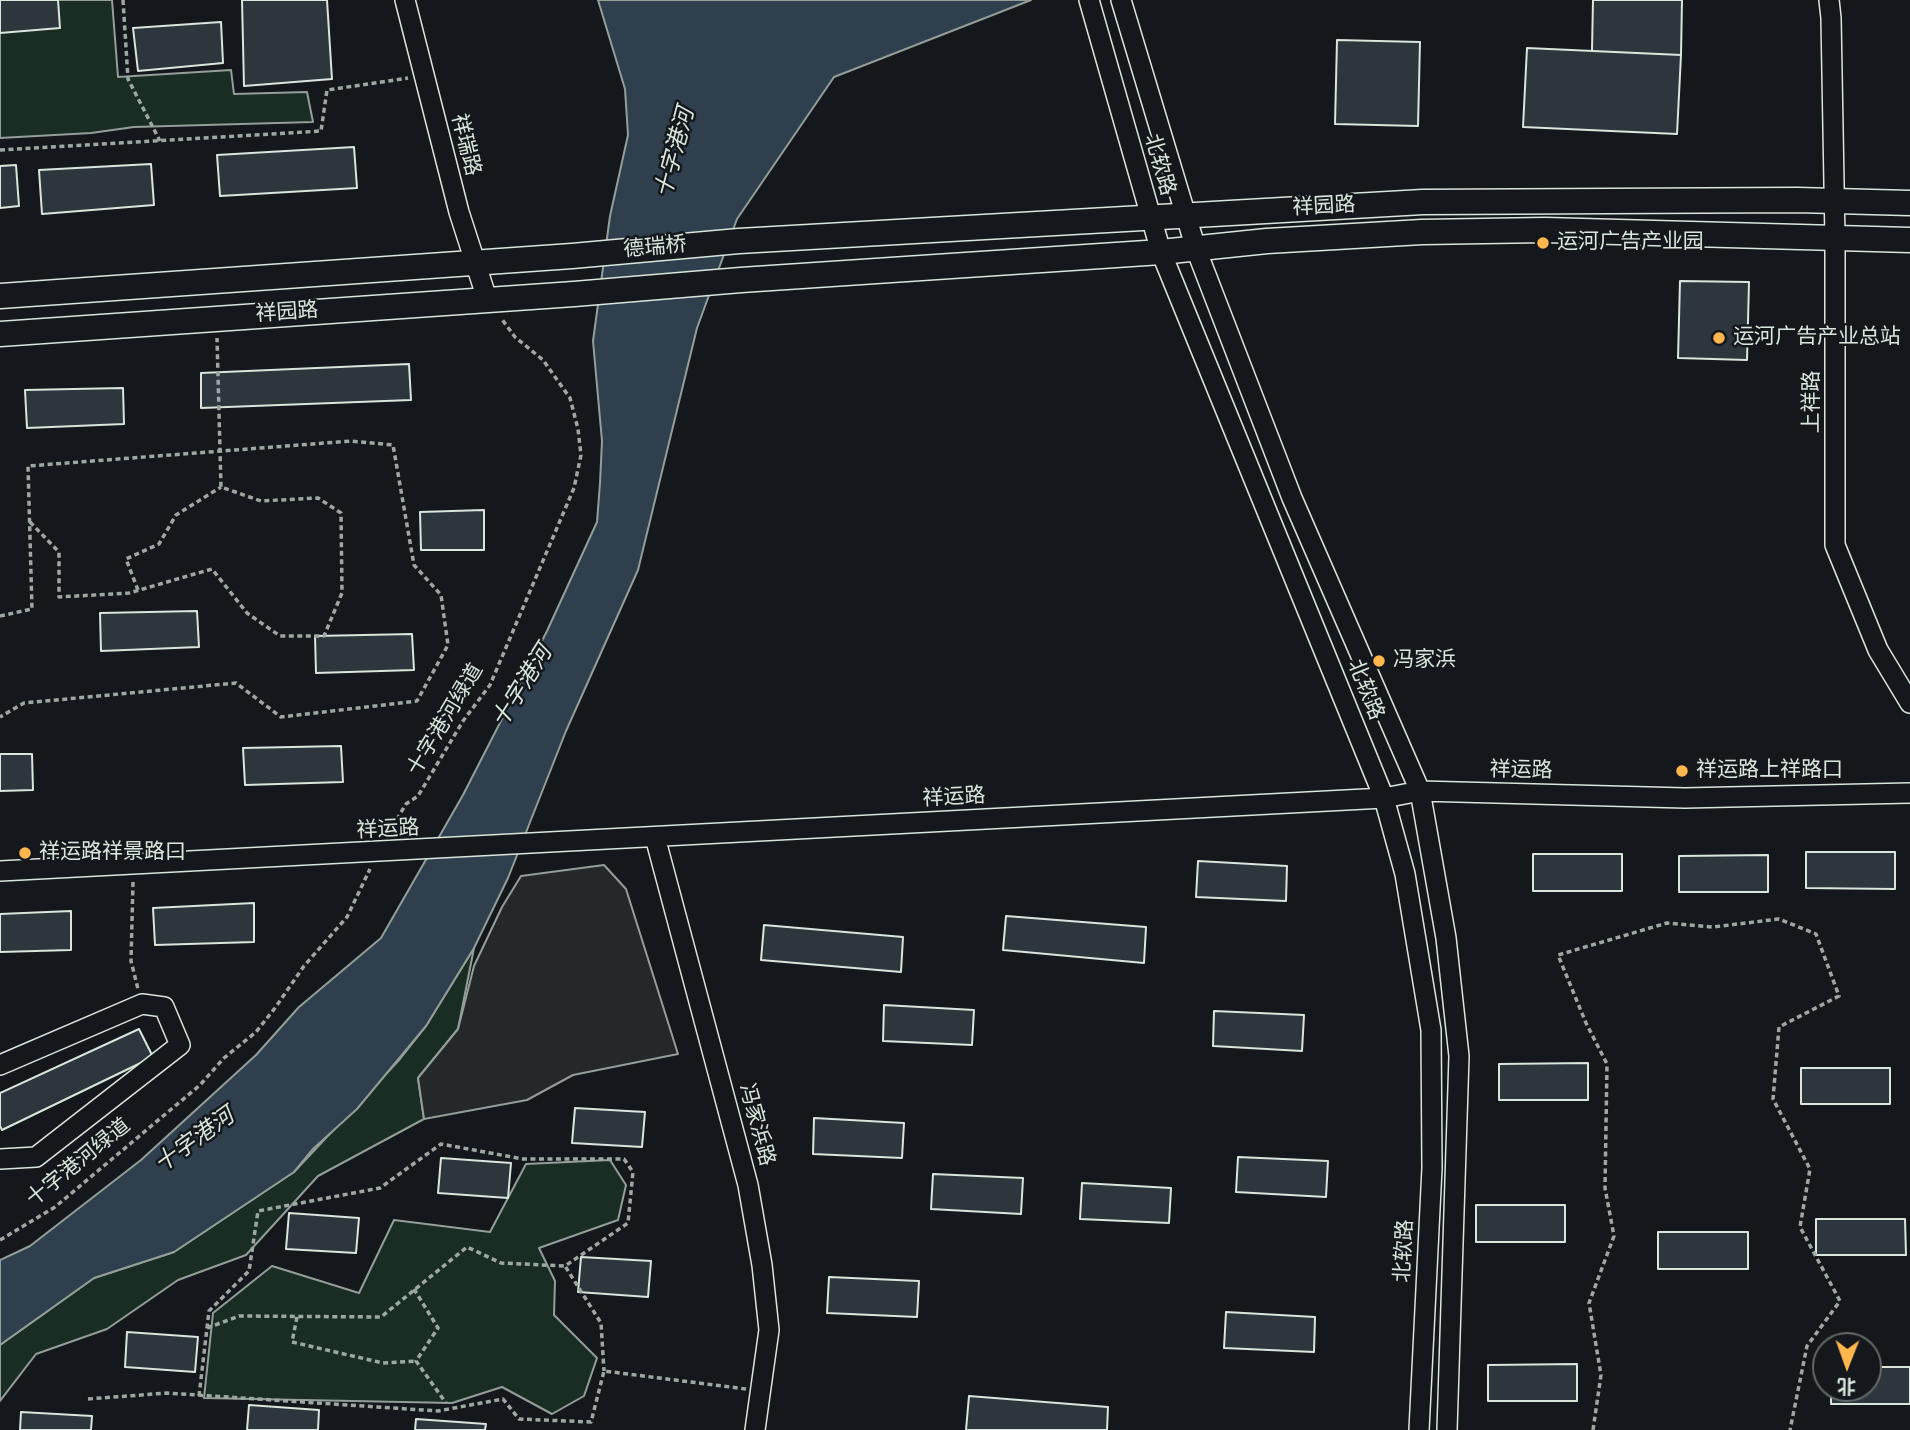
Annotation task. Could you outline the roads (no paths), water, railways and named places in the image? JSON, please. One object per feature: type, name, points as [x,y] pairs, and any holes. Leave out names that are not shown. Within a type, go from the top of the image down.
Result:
[{"type":"main road","name":"祥园路","points":[[739,241],[1423,202],[1797,200],[1910,203]]},
{"type":"main road","name":"祥园路","points":[[741,280],[1422,232],[1545,230],[1910,240]]},
{"type":"main road","name":"德瑞桥","points":[[572,256],[739,241]]},
{"type":"main road","name":"祥园路","points":[[0,296],[572,256]]},
{"type":"main road","name":"德瑞桥","points":[[574,294],[741,280]]},
{"type":"main road","name":"祥园路","points":[[0,334],[574,294]]},
{"type":"street","name":"祥瑞路","points":[[405,0],[459,212],[488,299]]},
{"type":"street","name":"北软路","points":[[1089,0],[1161,252],[1384,798],[1405,874],[1431,1030],[1432,1168],[1419,1430]]},
{"type":"street","name":"北软路","points":[[1122,0],[1196,249],[1292,498],[1420,791],[1446,938],[1460,1056],[1447,1430]]},
{"type":"street","name":"上祥路","points":[[1829,0],[1835,202],[1835,545],[1878,650],[1910,703]]},
{"type":"street","name":"祥运路","points":[[0,870],[412,852],[1384,798],[1420,791],[1685,798],[1910,793]]},
{"type":"street","name":"冯家浜路","points":[[655,837],[748,1185],[762,1265],[769,1330],[755,1430]]},
{"type":"street","points":[[0,1065],[142,1004],[164,1007],[180,1045],[36,1157],[0,1159]]},
{"type":"water","name":"十字港河","points":[[598,0],[1031,0],[834,77],[737,219],[697,328],[638,570],[566,731],[508,878],[474,948],[426,1026],[357,1109],[313,1149],[294,1172],[174,1252],[94,1278],[0,1345],[0,1260],[30,1246],[141,1160],[256,1055],[299,1007],[381,938],[463,795],[547,631],[597,522],[602,441],[593,341],[610,216],[628,135],[625,89]]},
{"type":"place","name":"运河广告产业园","points":[[1543,243]]},
{"type":"place","name":"运河广告产业总站","points":[[1719,338]]},
{"type":"place","name":"冯家浜","points":[[1379,661]]},
{"type":"place","name":"祥运路上祥路口","points":[[1682,771]]},
{"type":"place","name":"祥运路祥景路口","points":[[25,853]]}]
